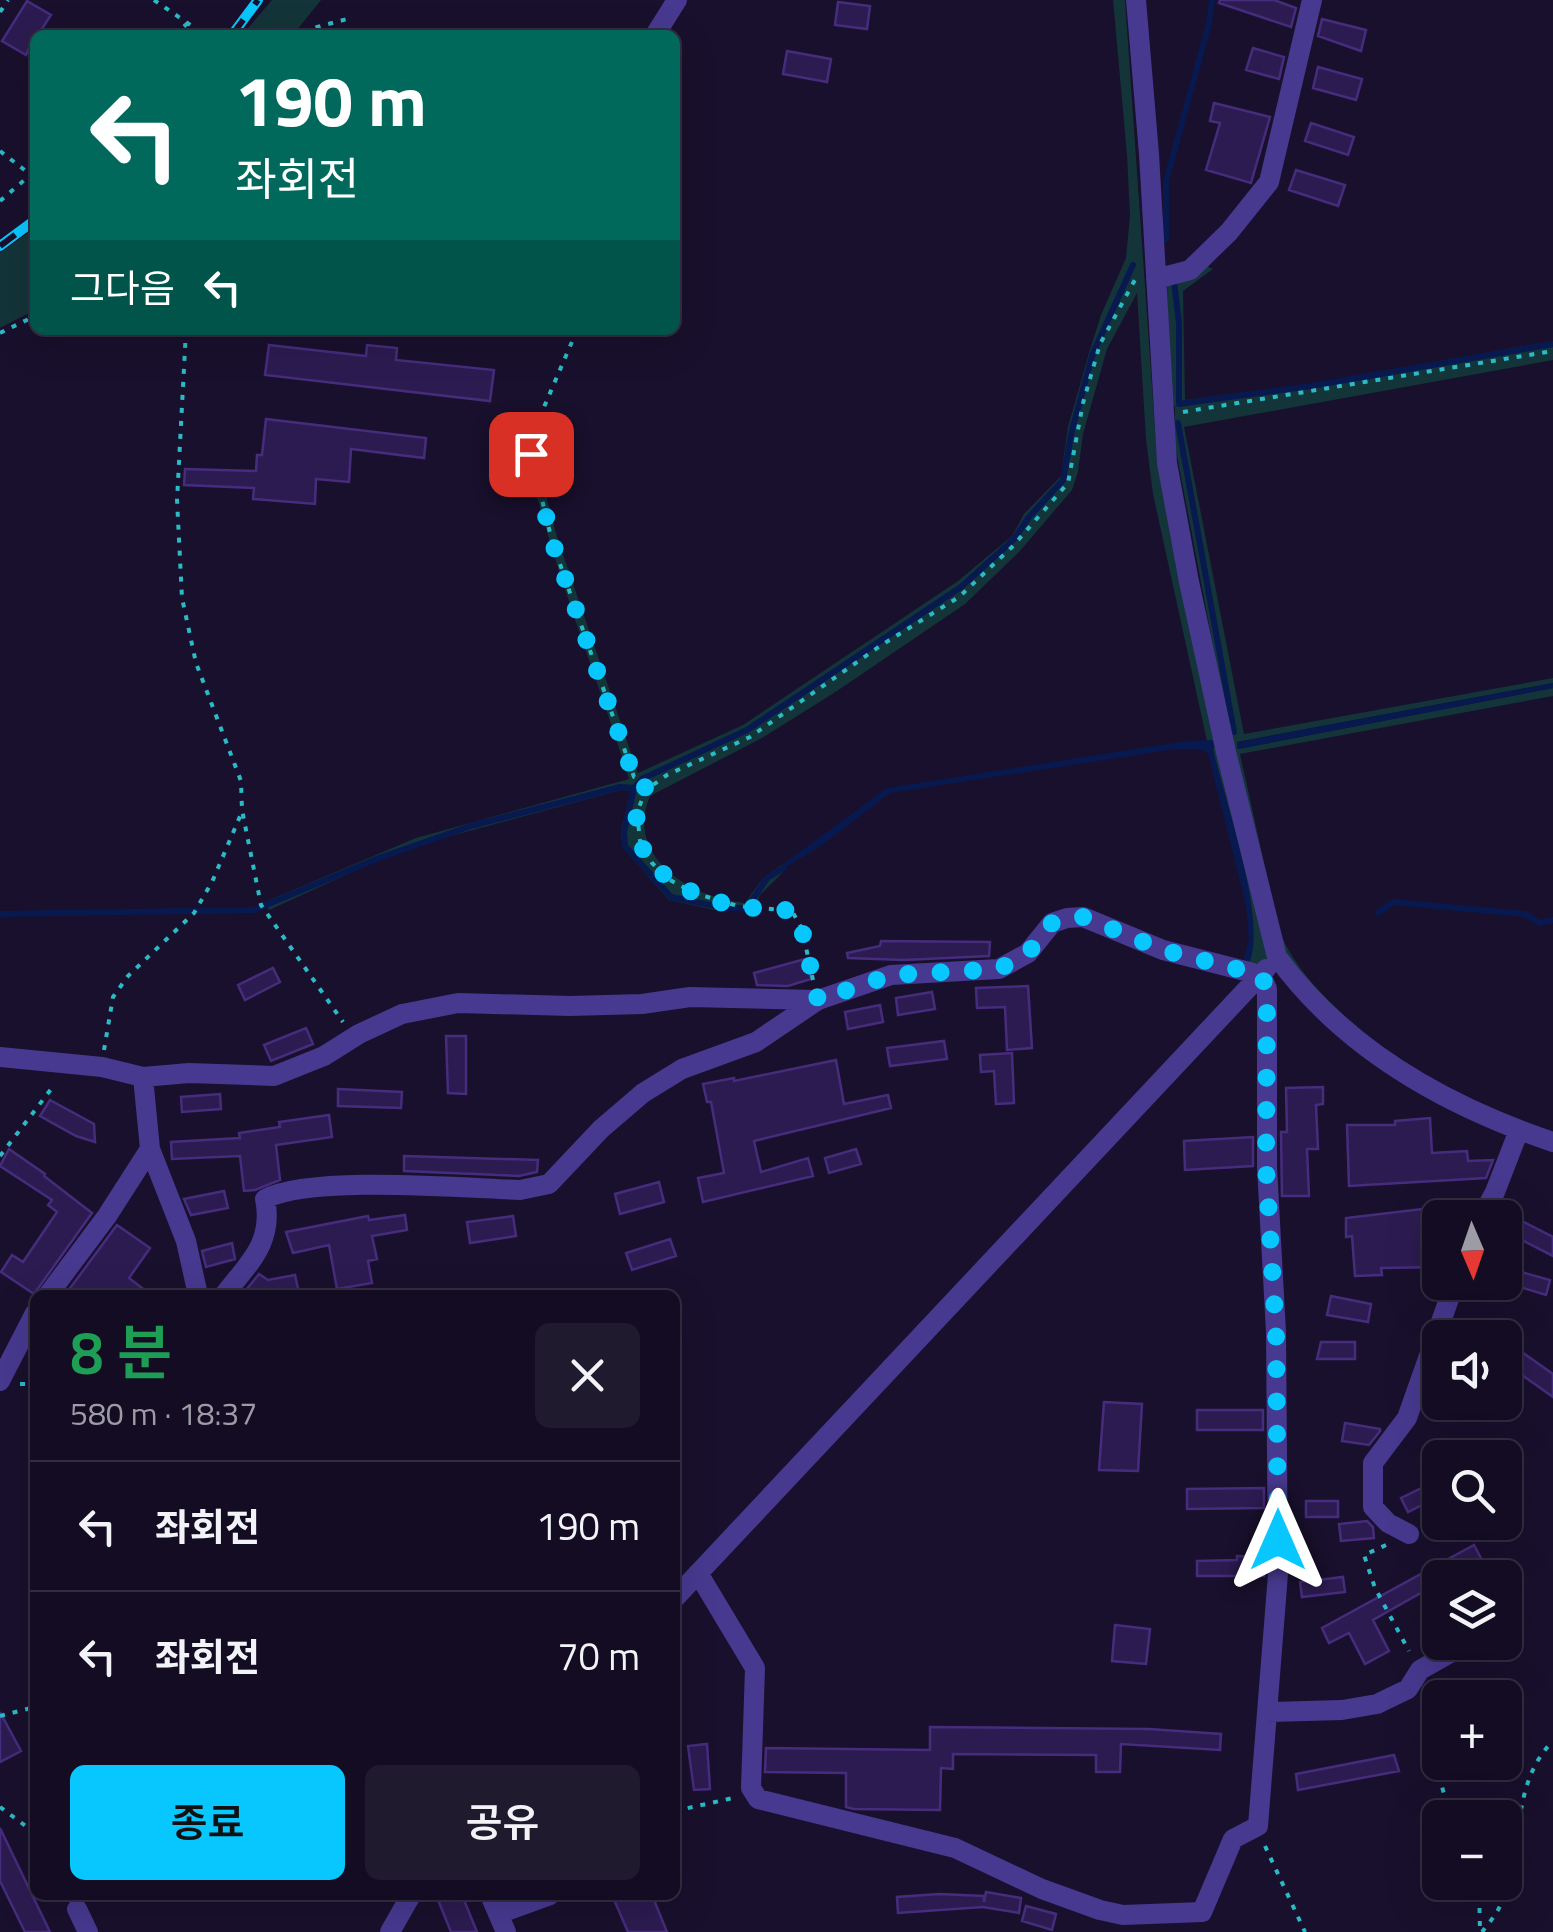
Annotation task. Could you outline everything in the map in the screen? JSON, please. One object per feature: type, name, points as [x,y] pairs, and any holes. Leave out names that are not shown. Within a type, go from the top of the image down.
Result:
[{"type":"street","points":[[658,30],[677,0]]},
{"type":"street","points":[[1136,0],[1167,463],[1243,825],[1277,957],[1294,980],[1383,1060],[1449,1102],[1553,1142]]},
{"type":"street","points":[[1156,279],[1190,270],[1229,232],[1269,182],[1312,0]]},
{"type":"street","points":[[228,1290],[266,1239],[269,1216],[265,1199],[274,1194],[310,1187],[520,1190],[550,1184],[589,1140],[643,1092],[682,1069],[756,1042],[818,1000],[891,975],[999,969],[1028,953],[1052,923],[1067,918],[1084,917],[1163,950],[1261,975]]},
{"type":"street","points":[[680,1593],[1277,957]]},
{"type":"street","points":[[698,1573],[755,1668],[750,1788],[758,1798],[955,1848],[1042,1889],[1123,1915],[1202,1912],[1233,1838],[1258,1826],[1278,1574],[1276,1351],[1266,1167],[1267,989],[1261,975]]},
{"type":"street","points":[[0,1057],[91,1066],[143,1077],[189,1073],[274,1076],[324,1056],[402,1014],[458,1003],[624,1004],[690,998],[818,1000]]},
{"type":"street","points":[[143,1077],[150,1149],[186,1241],[197,1290]]},
{"type":"street","points":[[1491,1200],[1519,1130]]},
{"type":"street","points":[[52,1290],[107,1216],[150,1149]]},
{"type":"street","points":[[1409,1534],[1388,1524],[1373,1507],[1373,1463],[1407,1418],[1449,1300]]},
{"type":"street","points":[[0,1381],[30,1323]]},
{"type":"street","points":[[1266,1712],[1342,1710],[1377,1704],[1408,1689],[1420,1670],[1439,1660]]},
{"type":"street","points":[[390,1932],[408,1900]]},
{"type":"street","points":[[498,1914],[536,1900]]},
{"type":"street","points":[[77,1909],[88,1932]]},
{"type":"path","points":[[0,12],[8,0]]},
{"type":"path","points":[[154,0],[199,30]]},
{"type":"path","points":[[313,30],[351,18]]},
{"type":"path","points":[[180,30],[189,22]]},
{"type":"path","points":[[0,151],[30,171]]},
{"type":"path","points":[[0,201],[30,176]]},
{"type":"path","points":[[818,1000],[802,930],[792,911],[738,906],[694,893],[670,880],[652,863],[640,841],[637,812],[646,790],[667,775],[750,737],[880,646],[959,597],[1012,547],[1068,483],[1082,402],[1100,344],[1129,286],[1155,252]]},
{"type":"path","points":[[0,333],[30,318]]},
{"type":"path","points":[[186,335],[176,500],[182,598],[196,663],[241,781],[242,810],[261,905],[341,1020],[359,1034]]},
{"type":"path","points":[[575,335],[534,428],[531,454],[552,541],[634,777],[642,779],[646,790]]},
{"type":"path","points":[[1164,416],[1553,350]]},
{"type":"path","points":[[0,1156],[58,1080],[91,1066],[113,997],[128,976],[194,913],[212,882],[242,810]]},
{"type":"path","points":[[1422,1528],[1364,1555],[1375,1588],[1425,1680]]},
{"type":"path","points":[[0,1716],[30,1708]]},
{"type":"path","points":[[1481,1932],[1500,1907],[1510,1877],[1528,1775],[1553,1741]]},
{"type":"path","points":[[680,1810],[726,1798],[758,1798]]},
{"type":"path","points":[[0,1808],[30,1829]]},
{"type":"path","points":[[1258,1826],[1305,1932]]},
{"type":"path","points":[[1480,1900],[1481,1932]]},
{"type":"green space","points":[[272,0],[321,0],[297,30],[246,30]]},
{"type":"green space","points":[[1113,0],[1125,0],[1157,458],[1270,957],[1263,963],[1243,963],[1250,961],[1247,886],[1213,750],[1215,742],[1207,741],[1153,494],[1137,293],[1107,349],[1072,490],[1020,551],[965,604],[837,691],[762,738],[650,796],[644,818],[646,838],[654,855],[684,883],[704,893],[745,903],[763,878],[783,864],[778,871],[783,872],[760,895],[754,909],[715,910],[669,900],[622,847],[621,830],[631,791],[621,790],[432,841],[381,859],[269,910],[265,902],[416,838],[629,779],[536,494],[526,452],[521,416],[524,412],[557,537],[638,773],[743,725],[958,581],[1012,536],[1024,514],[1061,476],[1068,427],[1089,353],[1126,258],[1130,215],[1127,155]]},
{"type":"green space","points":[[30,232],[30,313],[0,328],[0,253]]},
{"type":"green space","points":[[1204,265],[1213,269],[1183,291],[1185,400],[1310,384],[1553,341],[1553,360],[1184,427],[1244,734],[1553,678],[1553,683],[1237,742],[1238,749],[1553,688],[1553,696],[1240,754],[1279,930],[1292,955],[1309,979],[1353,1023],[1451,1098],[1353,1029],[1283,954],[1231,740],[1171,424],[1175,422],[1175,407],[1171,402],[1167,285]]},
{"type":"shaded area","points":[[1553,683],[1553,688],[1238,749],[1237,742]]},
{"type":"shaded area","points":[[1215,742],[1213,750],[1248,887],[1253,916],[1250,961],[1243,963],[1249,939],[1246,906],[1208,753],[1199,749],[1176,749],[890,793],[818,848],[777,872],[887,788]]},
{"type":"building","points":[[1274,0],[1296,8],[1291,27],[1219,3]]},
{"type":"building","points":[[27,1],[51,15],[41,30],[30,30],[26,55],[2,41]]},
{"type":"building","points":[[838,2],[870,6],[867,29],[835,25]]},
{"type":"building","points":[[1322,19],[1366,30],[1361,51],[1318,36]]},
{"type":"building","points":[[1253,48],[1284,57],[1279,79],[1246,70]]},
{"type":"building","points":[[787,51],[831,59],[827,82],[783,74]]},
{"type":"building","points":[[1318,67],[1362,79],[1356,100],[1313,88]]},
{"type":"building","points":[[1214,103],[1270,117],[1251,183],[1206,170],[1220,123],[1210,121]]},
{"type":"building","points":[[1311,123],[1354,137],[1348,155],[1305,141]]},
{"type":"building","points":[[1296,170],[1345,185],[1338,206],[1289,190]]},
{"type":"building","points":[[269,345],[366,356],[367,345],[397,348],[396,360],[494,370],[490,401],[265,375]]},
{"type":"building","points":[[266,419],[426,438],[424,458],[351,449],[349,482],[316,479],[315,504],[253,499],[254,488],[184,485],[185,469],[256,471]]},
{"type":"building","points":[[881,941],[990,942],[989,956],[848,958],[847,953],[880,946]]},
{"type":"building","points":[[805,959],[811,979],[788,986],[757,985],[754,973]]},
{"type":"building","points":[[273,968],[280,982],[245,1000],[238,985]]},
{"type":"building","points":[[1028,986],[1032,1048],[1007,1050],[1005,1007],[977,1008],[976,988]]},
{"type":"building","points":[[932,992],[935,1009],[898,1015],[896,998]]},
{"type":"building","points":[[880,1005],[883,1022],[848,1029],[845,1012]]},
{"type":"building","points":[[306,1028],[313,1044],[271,1061],[264,1045]]},
{"type":"building","points":[[446,1036],[466,1036],[466,1094],[448,1093]]},
{"type":"building","points":[[944,1041],[947,1059],[890,1066],[887,1048]]},
{"type":"building","points":[[1012,1053],[1014,1103],[996,1104],[994,1071],[981,1072],[980,1055]]},
{"type":"building","points":[[836,1060],[844,1104],[888,1095],[891,1108],[754,1141],[761,1172],[808,1158],[813,1176],[703,1202],[698,1178],[724,1173],[711,1102],[707,1102],[703,1084]]},
{"type":"building","points":[[1323,1087],[1323,1104],[1316,1105],[1318,1149],[1307,1149],[1309,1196],[1282,1196],[1281,1132],[1287,1132],[1286,1088]]},
{"type":"building","points":[[338,1089],[402,1092],[401,1108],[338,1106]]},
{"type":"building","points":[[220,1094],[221,1109],[182,1112],[181,1097]]},
{"type":"building","points":[[50,1100],[94,1124],[95,1142],[40,1116]]},
{"type":"building","points":[[329,1115],[332,1137],[276,1145],[280,1180],[255,1190],[244,1191],[240,1156],[172,1159],[171,1142],[240,1138],[239,1133],[280,1127],[279,1122]]},
{"type":"building","points":[[1430,1118],[1432,1153],[1467,1151],[1468,1161],[1493,1160],[1486,1178],[1349,1186],[1347,1125],[1395,1125],[1395,1121]]},
{"type":"building","points":[[1253,1137],[1253,1166],[1185,1170],[1184,1141]]},
{"type":"building","points":[[9,1149],[92,1213],[37,1290],[30,1291],[1,1272],[12,1255],[23,1262],[57,1212],[48,1205],[52,1200],[0,1166]]},
{"type":"building","points":[[856,1149],[861,1164],[829,1173],[825,1158]]},
{"type":"building","points":[[404,1156],[538,1160],[537,1172],[519,1176],[404,1171]]},
{"type":"building","points":[[659,1182],[664,1202],[620,1214],[615,1194]]},
{"type":"building","points":[[224,1191],[228,1208],[191,1215],[184,1199]]},
{"type":"building","points":[[1422,1209],[1422,1267],[1381,1268],[1382,1275],[1355,1276],[1352,1236],[1346,1237],[1346,1218]]},
{"type":"building","points":[[405,1215],[407,1230],[372,1236],[377,1259],[368,1261],[372,1283],[337,1289],[329,1245],[293,1253],[286,1232],[368,1216],[369,1220]]},
{"type":"building","points":[[513,1216],[516,1236],[470,1243],[467,1222]]},
{"type":"building","points":[[1522,1221],[1553,1237],[1553,1256],[1522,1240]]},
{"type":"building","points":[[117,1225],[150,1248],[129,1278],[145,1290],[69,1290]]},
{"type":"building","points":[[670,1239],[676,1256],[632,1270],[626,1253]]},
{"type":"building","points":[[232,1243],[235,1259],[206,1267],[202,1251]]},
{"type":"building","points":[[1522,1272],[1550,1280],[1546,1295],[1522,1288]]},
{"type":"building","points":[[259,1274],[268,1280],[295,1275],[298,1290],[246,1290]]},
{"type":"building","points":[[1331,1296],[1371,1304],[1368,1322],[1327,1315]]},
{"type":"building","points":[[1321,1342],[1355,1342],[1355,1359],[1317,1359]]},
{"type":"building","points":[[1522,1352],[1553,1374],[1553,1397],[1522,1375]]},
{"type":"building","points":[[1104,1402],[1142,1404],[1138,1471],[1099,1470]]},
{"type":"building","points":[[1197,1410],[1263,1410],[1263,1430],[1197,1430]]},
{"type":"building","points":[[1345,1423],[1380,1431],[1369,1445],[1342,1441]]},
{"type":"building","points":[[1264,1488],[1264,1508],[1187,1509],[1187,1489]]},
{"type":"building","points":[[1422,1488],[1422,1505],[1408,1512],[1401,1498]]},
{"type":"building","points":[[1306,1501],[1338,1501],[1338,1517],[1306,1517]]},
{"type":"building","points":[[1367,1521],[1373,1527],[1374,1538],[1341,1541],[1339,1524]]},
{"type":"building","points":[[1474,1545],[1482,1560],[1447,1560]]},
{"type":"building","points":[[1237,1556],[1264,1557],[1264,1576],[1197,1576],[1197,1561],[1237,1560]]},
{"type":"building","points":[[1422,1573],[1422,1592],[1373,1620],[1389,1651],[1365,1664],[1349,1633],[1329,1643],[1322,1628]]},
{"type":"building","points":[[1343,1577],[1345,1592],[1302,1597],[1300,1582]]},
{"type":"building","points":[[1115,1625],[1150,1629],[1146,1664],[1112,1661]]},
{"type":"building","points":[[0,1712],[21,1751],[0,1762]]},
{"type":"building","points":[[930,1727],[1149,1729],[1221,1734],[1220,1750],[1121,1744],[1120,1772],[1096,1772],[1096,1755],[953,1754],[953,1769],[941,1768],[940,1810],[854,1809],[846,1807],[846,1773],[765,1772],[766,1748],[930,1750]]},
{"type":"building","points":[[707,1744],[710,1789],[694,1790],[688,1746]]},
{"type":"building","points":[[1394,1755],[1399,1771],[1298,1790],[1296,1774]]},
{"type":"building","points":[[0,1828],[30,1890],[30,1900],[35,1900],[50,1932],[25,1932],[0,1881]]},
{"type":"building","points":[[986,1892],[1021,1898],[1019,1913],[983,1907],[898,1913],[897,1897],[984,1896],[984,1902]]},
{"type":"building","points":[[438,1900],[464,1900],[477,1932],[451,1932]]},
{"type":"building","points":[[614,1900],[654,1900],[667,1932],[628,1932]]},
{"type":"building","points":[[1026,1906],[1056,1914],[1052,1930],[1022,1921]]},
{"type":"waterway","points":[[1166,240],[1166,181],[1209,24],[1212,0]]},
{"type":"waterway","points":[[0,914],[254,910],[379,858],[471,826],[620,787],[634,788],[642,779],[747,730],[961,587],[1014,539],[1063,480],[1093,353],[1133,265]]},
{"type":"waterway","points":[[1174,281],[1179,323],[1179,404],[1311,386],[1553,344]]},
{"type":"waterway","points":[[1178,423],[1234,732]]},
{"type":"waterway","points":[[634,788],[624,832],[625,846],[671,897],[725,908],[747,908]]},
{"type":"waterway","points":[[751,902],[767,878],[784,868]]},
{"type":"waterway","points":[[1378,913],[1393,902],[1525,914],[1540,923],[1553,920]]},
{"type":"railway","points":[[236,30],[258,0]]},
{"type":"railway","points":[[0,246],[30,224]]},
{"type":"route","points":[[531,454],[552,541],[634,777],[642,779],[646,790],[637,812],[640,841],[652,863],[670,880],[694,893],[738,906],[792,911],[802,930],[818,1000],[891,975],[999,969],[1028,953],[1052,923],[1084,917],[1163,950],[1261,975],[1267,989],[1266,1167],[1276,1332],[1278,1540]]}]
